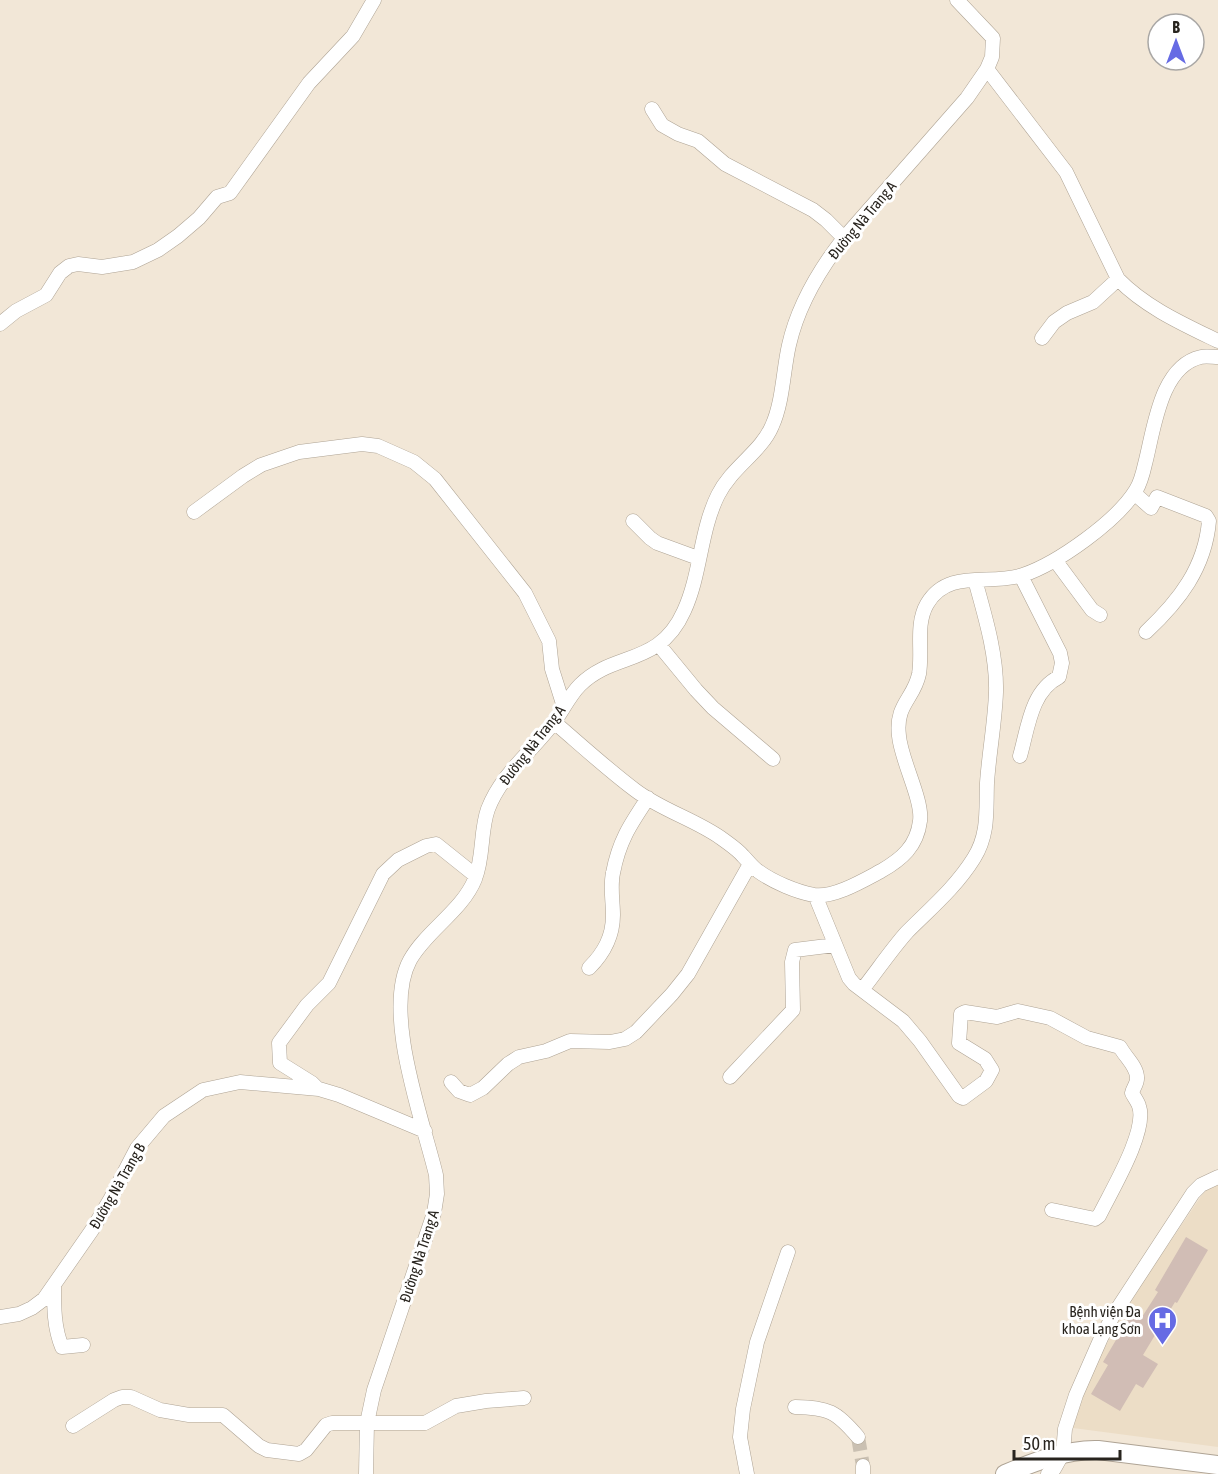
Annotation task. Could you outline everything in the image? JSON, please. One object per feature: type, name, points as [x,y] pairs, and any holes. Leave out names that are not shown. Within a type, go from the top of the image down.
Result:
[{"type":"main road","points":[[1005,1474],[1079,1449],[1218,1465]]},
{"type":"street","points":[[0,324],[16,311],[46,295],[60,273],[69,266],[78,264],[102,267],[133,262],[158,250],[178,236],[199,218],[217,197],[230,193],[309,83],[353,36],[374,0]]},
{"type":"street","name":"Đường Nà Trang A","points":[[366,1474],[366,1423],[374,1390],[434,1213],[437,1194],[436,1175],[402,1034],[400,1009],[405,973],[416,951],[470,890],[476,876],[484,824],[495,793],[515,765],[530,752],[554,722],[573,692],[583,682],[597,673],[659,645],[670,635],[685,610],[717,497],[728,477],[764,440],[772,426],[777,412],[789,344],[802,303],[830,255],[967,98],[987,69],[992,57],[993,38],[987,29],[957,0]]},
{"type":"street","points":[[987,69],[1066,172],[1118,279],[1126,288],[1161,312],[1218,341]]},
{"type":"street","points":[[652,109],[662,125],[698,141],[725,164],[813,210],[844,238]]},
{"type":"street","points":[[1042,338],[1054,322],[1067,313],[1093,302],[1118,279]]},
{"type":"street","points":[[554,722],[634,790],[712,832],[734,847],[750,864],[767,877],[815,895],[825,895],[854,885],[899,860],[910,850],[918,834],[921,818],[899,738],[898,718],[919,674],[923,615],[927,604],[943,585],[1021,576],[1055,560],[1117,513],[1140,484],[1156,419],[1168,384],[1178,370],[1189,362],[1202,357],[1218,357]]},
{"type":"street","points":[[195,512],[261,465],[299,452],[362,444],[378,446],[414,462],[435,479],[525,593],[549,641],[552,669],[564,707]]},
{"type":"street","points":[[1134,494],[1151,508],[1157,497],[1206,516],[1209,521],[1208,540],[1198,567],[1166,613],[1146,632]]},
{"type":"street","points":[[633,521],[657,543],[698,558]]},
{"type":"street","points":[[1055,560],[1092,610],[1100,615]]},
{"type":"street","points":[[1020,756],[1037,699],[1051,681],[1059,677],[1062,663],[1060,653],[1021,576]]},
{"type":"street","points":[[862,990],[903,937],[953,888],[975,857],[987,830],[987,784],[996,691],[994,659],[975,580]]},
{"type":"street","points":[[659,645],[701,696],[773,759]]},
{"type":"street","points":[[589,968],[604,953],[610,933],[613,916],[612,875],[621,842],[648,798]]},
{"type":"street","points":[[319,1089],[280,1063],[279,1043],[308,1005],[329,983],[383,874],[398,860],[426,846],[436,844],[476,876]]},
{"type":"street","points":[[450,1082],[459,1091],[470,1095],[483,1088],[508,1064],[519,1057],[546,1051],[570,1041],[610,1042],[631,1036],[688,974],[750,864]]},
{"type":"street","points":[[815,895],[849,978],[903,1021],[959,1096],[963,1098],[986,1081],[992,1070],[985,1059],[959,1043],[960,1018],[965,1012],[997,1017],[1018,1011],[1050,1018],[1087,1038],[1120,1047],[1136,1069],[1137,1082],[1132,1093],[1140,1107],[1140,1118],[1130,1156],[1100,1216],[1095,1219],[1052,1210]]},
{"type":"street","points":[[730,1077],[793,1010],[792,962],[795,950],[836,945]]},
{"type":"street","name":"Đường Nà Trang B","points":[[0,1317],[19,1314],[44,1299],[106,1206],[137,1148],[154,1126],[179,1104],[203,1090],[240,1082],[319,1089],[425,1131]]},
{"type":"street","points":[[1048,1474],[1054,1469],[1063,1453],[1065,1429],[1076,1395],[1114,1314],[1193,1193],[1201,1185],[1218,1177]]},
{"type":"street","points":[[747,1474],[740,1437],[744,1409],[757,1342],[788,1252]]},
{"type":"street","points":[[54,1287],[55,1322],[62,1347],[83,1345]]},
{"type":"street","points":[[73,1426],[114,1400],[131,1397],[160,1410],[189,1415],[223,1415],[259,1446],[267,1450],[299,1454],[306,1450],[327,1425],[425,1423],[456,1406],[524,1398]]},
{"type":"street","points":[[795,1407],[830,1411],[845,1422],[858,1437]]},
{"type":"shaded area","name":"Bệnh viện Đa khoa Lạng Sơn","points":[[1218,1185],[1218,1447],[1073,1428],[1089,1377],[1122,1316],[1202,1195],[1210,1186]]},
{"type":"building","points":[[1186,1237],[1208,1250],[1143,1355],[1158,1364],[1143,1388],[1136,1384],[1120,1411],[1091,1394],[1108,1365],[1103,1362],[1133,1311],[1142,1317],[1158,1292],[1155,1290]]},
{"type":"tunnel","points":[[858,1437],[863,1466]]},
{"type":"place","name":"Bệnh viện Đa khoa Lạng Sơn","points":[[1162,1346]]}]
